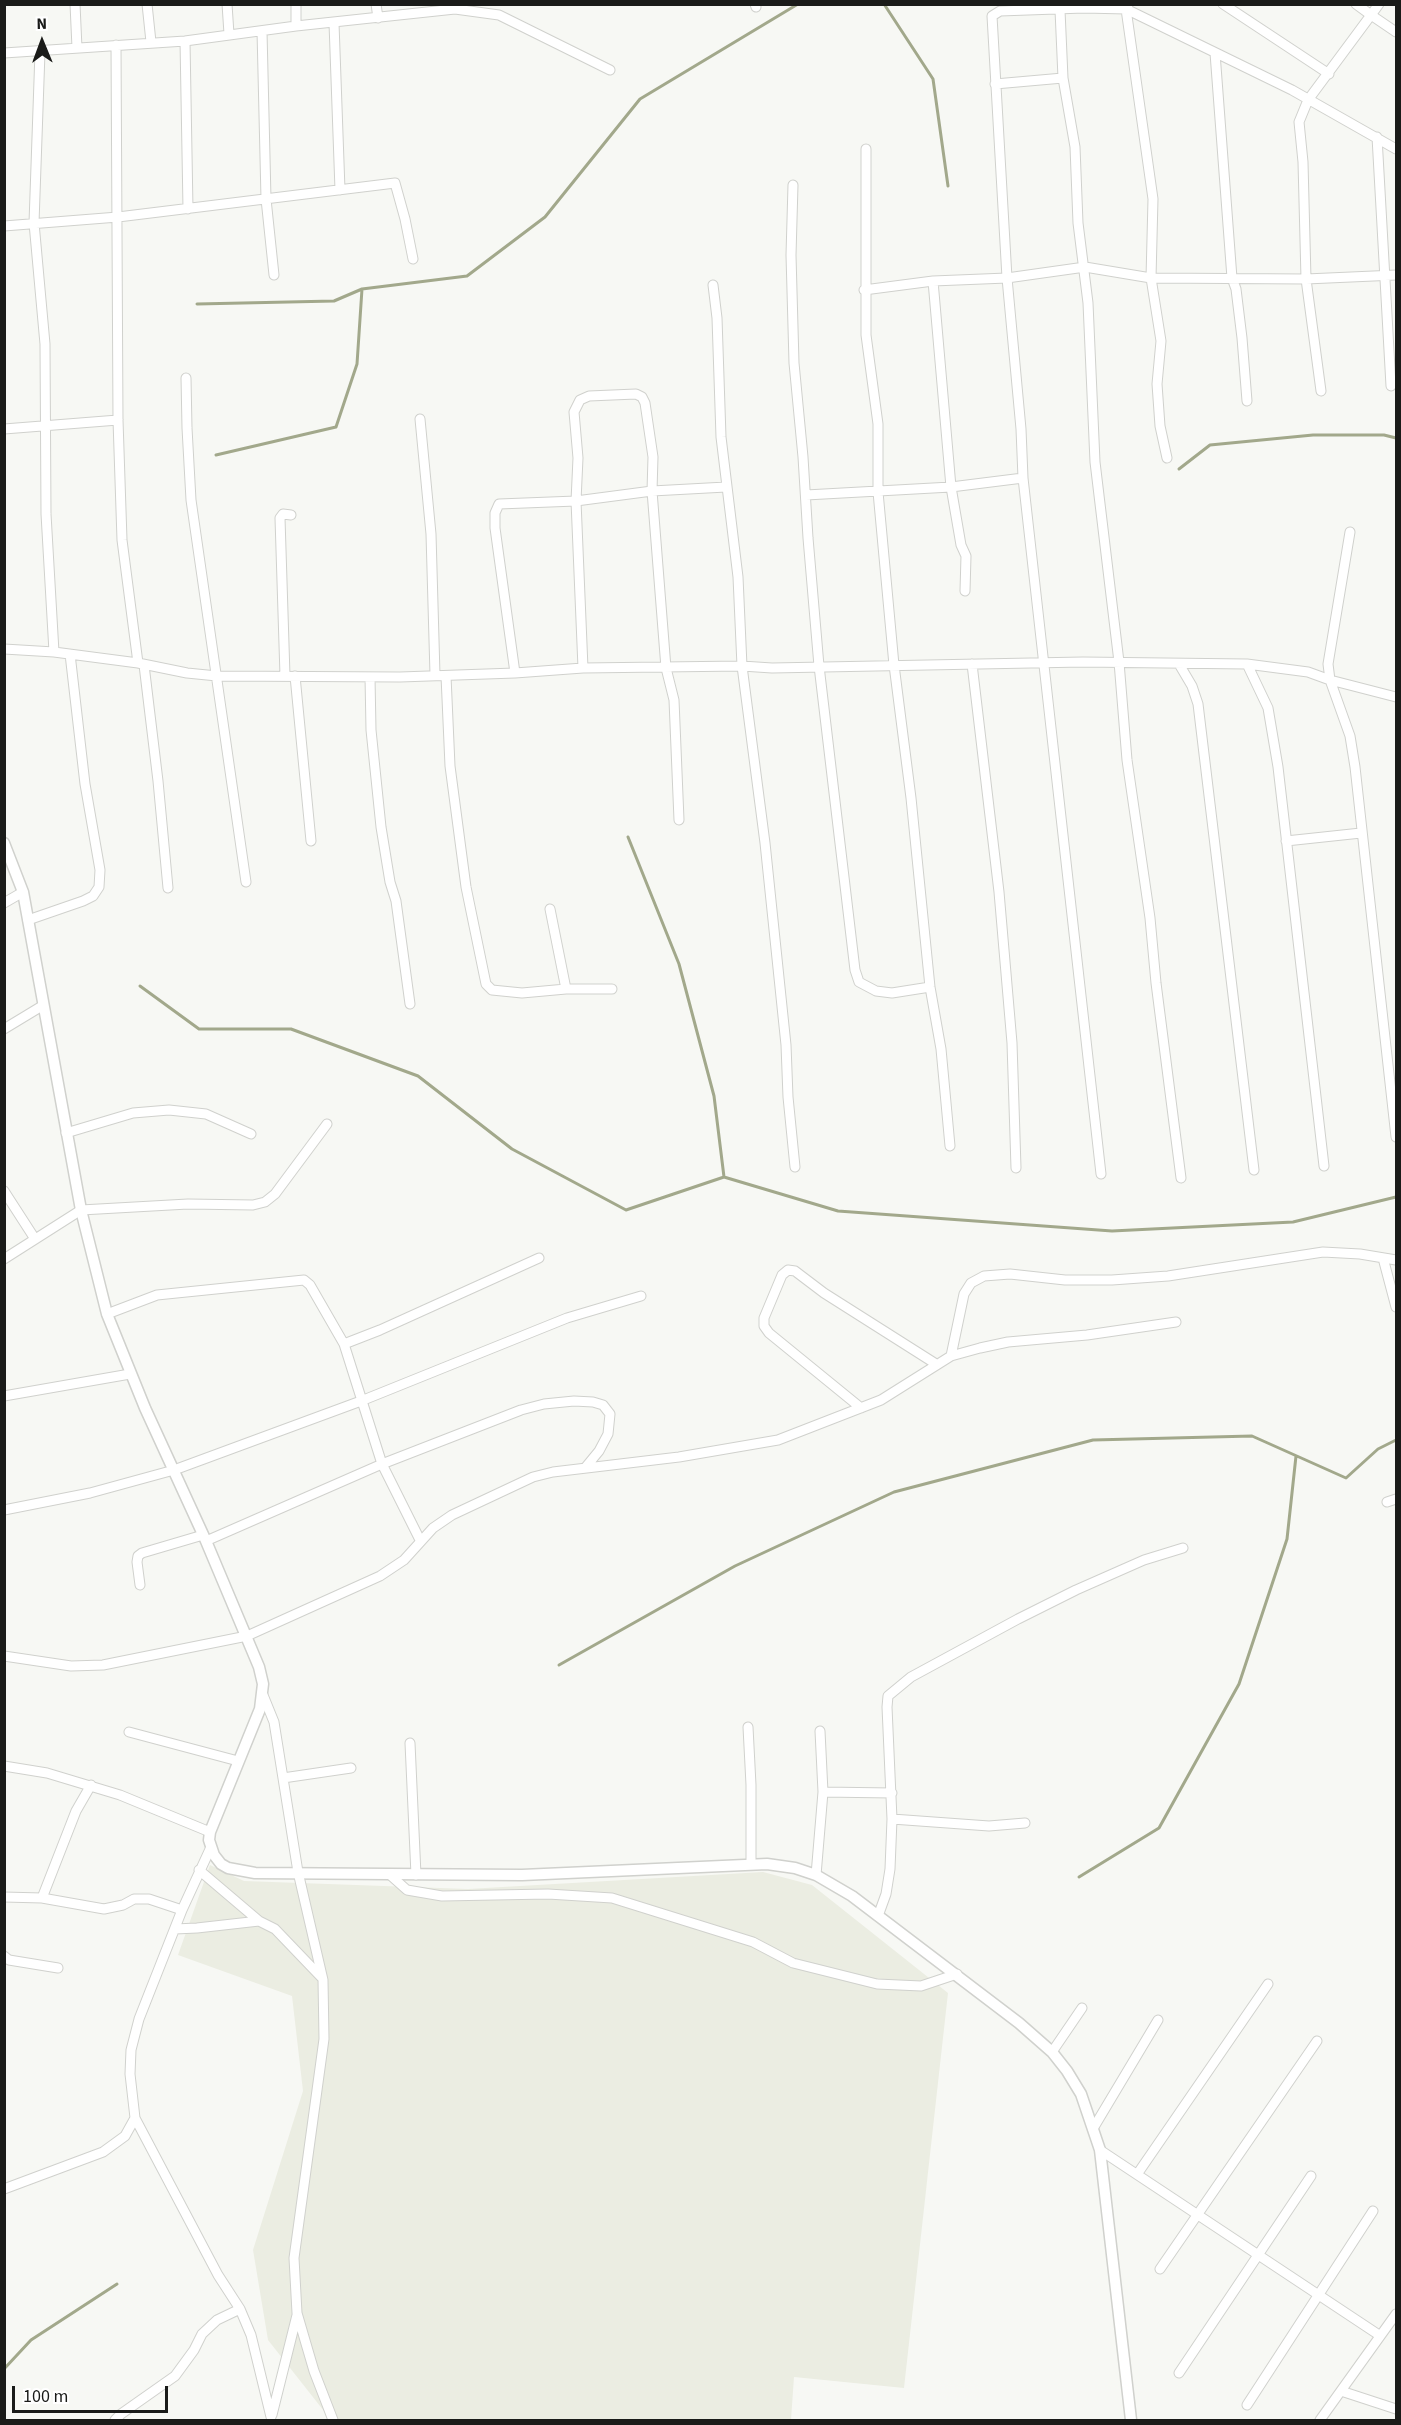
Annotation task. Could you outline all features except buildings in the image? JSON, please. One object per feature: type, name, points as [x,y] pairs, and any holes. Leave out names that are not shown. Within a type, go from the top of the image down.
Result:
[{"type":"street","points":[[75,4],[77,48]]},
{"type":"street","points":[[147,4],[151,42]]},
{"type":"street","points":[[227,4],[229,34]]},
{"type":"street","points":[[296,4],[296,26]]},
{"type":"street","points":[[376,4],[378,18]]},
{"type":"street","points":[[499,15],[502,4]]},
{"type":"street","points":[[1223,4],[1329,74]]},
{"type":"street","points":[[1356,4],[1396,32]]},
{"type":"street","points":[[1321,391],[1306,279],[1299,122],[1308,100],[1379,4]]},
{"type":"street","points":[[4,53],[185,41],[455,7],[499,15],[610,70]]},
{"type":"street","points":[[1127,7],[1153,199],[1151,278],[1161,341],[1157,384],[1160,426],[1167,458]]},
{"type":"street","points":[[1101,1174],[1081,979],[1042,663],[1023,478],[1021,429],[1007,278],[992,16],[1000,11],[1127,7],[1292,90],[1396,149]]},
{"type":"street","points":[[1060,10],[1063,78],[1076,147],[1078,223],[1085,267],[1092,367],[1095,462],[1119,663],[1127,760],[1150,918],[1181,1178]]},
{"type":"street","points":[[334,23],[340,190]]},
{"type":"street","points":[[262,31],[266,199],[274,275]]},
{"type":"street","points":[[185,41],[188,209]]},
{"type":"street","points":[[116,45],[118,420],[122,540],[141,664],[168,888]]},
{"type":"street","points":[[40,52],[34,223],[45,344],[46,514],[54,652]]},
{"type":"street","points":[[1215,53],[1232,278],[1237,299],[1247,400]]},
{"type":"street","points":[[995,84],[1063,78]]},
{"type":"street","points":[[1377,137],[1391,386]]},
{"type":"street","points":[[866,148],[864,290],[866,335],[878,424],[878,492],[894,665],[911,798],[930,987],[941,1049],[950,1146]]},
{"type":"street","points":[[4,226],[118,217],[395,183],[408,230],[413,259]]},
{"type":"street","points":[[793,185],[791,255],[794,363],[819,666],[855,970],[860,982],[876,991],[892,993],[930,987]]},
{"type":"street","points":[[864,290],[933,281],[1007,278],[1085,267],[1151,278],[1306,279],[1396,275]]},
{"type":"street","points":[[933,281],[951,487],[961,545],[966,556],[965,591]]},
{"type":"street","points":[[713,285],[726,487],[738,577],[742,666],[765,843],[786,1045],[788,1097],[795,1167]]},
{"type":"street","points":[[186,378],[191,500],[246,882]]},
{"type":"street","points":[[583,668],[576,501],[578,458],[574,412],[580,400],[589,396],[636,394],[642,397],[645,403],[653,457],[652,491],[666,668],[674,700],[679,820]]},
{"type":"street","points":[[420,419],[431,534],[435,675]]},
{"type":"street","points":[[4,429],[118,420]]},
{"type":"street","points":[[806,495],[951,487],[1023,478]]},
{"type":"street","points":[[515,673],[495,528],[496,508],[499,504],[576,501],[652,491],[726,487]]},
{"type":"street","points":[[291,515],[283,514],[280,518],[290,676],[310,842]]},
{"type":"street","points":[[1350,532],[1328,664],[1330,680],[1350,736],[1396,1137]]},
{"type":"street","points":[[4,649],[70,654],[217,676],[446,676],[583,668],[742,666],[772,668],[1042,663],[1246,664],[1308,672],[1330,680],[1396,694]]},
{"type":"street","points":[[28,920],[83,901],[93,896],[99,887],[100,870],[85,784],[70,654]]},
{"type":"street","points":[[972,664],[999,892],[1012,1043],[1016,1168]]},
{"type":"street","points":[[1179,664],[1192,686],[1198,704],[1254,1170]]},
{"type":"street","points":[[1246,664],[1268,708],[1278,767],[1324,1166]]},
{"type":"street","points":[[446,676],[450,766],[466,887],[486,984],[492,990],[522,993],[566,989],[612,989]]},
{"type":"street","points":[[370,677],[371,730],[381,827],[390,882],[396,901],[410,1004]]},
{"type":"street","points":[[1286,841],[1361,833]]},
{"type":"street","points":[[4,843],[23,892],[81,1210],[107,1314],[130,1374],[205,1538],[259,1667],[262,1695],[260,1709],[210,1832],[210,1847],[182,1910],[139,2019],[131,2050],[130,2074],[135,2118],[218,2275],[240,2309],[251,2335],[271,2419]]},
{"type":"street","points":[[4,903],[23,892]]},
{"type":"street","points":[[550,909],[566,989]]},
{"type":"street","points":[[4,1029],[42,1006]]},
{"type":"street","points":[[66,1133],[134,1113],[169,1110],[206,1114],[251,1134]]},
{"type":"street","points":[[4,1259],[81,1210],[188,1204],[253,1205],[265,1202],[275,1194],[327,1124]]},
{"type":"street","points":[[4,1191],[35,1239]]},
{"type":"street","points":[[951,1356],[964,1294],[971,1283],[984,1276],[1010,1274],[1065,1280],[1112,1280],[1168,1276],[1323,1252],[1360,1254],[1396,1260]]},
{"type":"street","points":[[344,1344],[380,1330],[539,1257]]},
{"type":"street","points":[[1383,1258],[1396,1306]]},
{"type":"street","points":[[861,1408],[769,1333],[764,1326],[764,1318],[782,1275],[788,1270],[795,1272],[936,1364]]},
{"type":"street","points":[[107,1314],[157,1294],[294,1279],[304,1280],[310,1285],[344,1344],[382,1464],[420,1540]]},
{"type":"street","points":[[4,1510],[90,1493],[174,1470],[361,1401],[567,1318],[641,1296]]},
{"type":"street","points":[[4,1656],[60,1665],[103,1665],[247,1636],[380,1576],[404,1560],[420,1540],[452,1515],[533,1478],[553,1472],[679,1457],[778,1440],[881,1400],[951,1356],[1008,1342],[1087,1335],[1176,1322]]},
{"type":"street","points":[[4,1396],[130,1374]]},
{"type":"street","points":[[140,1585],[137,1562],[138,1556],[142,1553],[205,1538],[382,1464],[521,1410],[544,1404],[574,1401],[603,1405],[610,1414],[608,1434],[599,1451],[585,1468]]},
{"type":"street","points":[[878,1916],[886,1894],[890,1869],[892,1793],[888,1696],[911,1677],[1018,1619],[1144,1560],[1183,1548]]},
{"type":"street","points":[[262,1695],[274,1722],[298,1872],[323,1980],[324,2040],[294,2258],[297,2313],[314,2371],[333,2421]]},
{"type":"street","points":[[748,1727],[751,1864]]},
{"type":"street","points":[[816,1875],[823,1792],[820,1731]]},
{"type":"street","points":[[129,1732],[238,1761]]},
{"type":"street","points":[[410,1743],[417,1875]]},
{"type":"street","points":[[4,1766],[47,1773],[91,1785],[210,1832]]},
{"type":"street","points":[[283,1778],[351,1768]]},
{"type":"street","points":[[42,1898],[76,1811],[91,1785]]},
{"type":"street","points":[[823,1792],[892,1793]]},
{"type":"street","points":[[892,1818],[979,1826],[1025,1823]]},
{"type":"street","points":[[210,1847],[221,1863],[228,1868],[255,1873],[522,1875],[751,1864],[783,1865],[816,1875],[852,1896],[1019,2023],[1052,2052],[1081,2094],[1100,2150],[1131,2421]]},
{"type":"street","points":[[199,1870],[259,1921],[275,1929],[323,1980]]},
{"type":"street","points":[[389,1874],[406,1890],[442,1896],[548,1894],[612,1898],[753,1942],[793,1962],[877,1984],[921,1986],[957,1974]]},
{"type":"street","points":[[4,1898],[42,1898],[104,1909],[123,1905],[134,1899],[149,1899],[182,1910]]},
{"type":"street","points":[[175,1929],[259,1921]]},
{"type":"street","points":[[4,1956],[9,1960],[58,1968]]},
{"type":"street","points":[[1138,2173],[1268,1984]]},
{"type":"street","points":[[1052,2052],[1082,2008]]},
{"type":"street","points":[[1094,2127],[1158,2020]]},
{"type":"street","points":[[1160,2269],[1317,2041]]},
{"type":"street","points":[[4,2189],[103,2152],[125,2136],[135,2118]]},
{"type":"street","points":[[1100,2150],[1138,2173],[1197,2216],[1379,2335]]},
{"type":"street","points":[[1179,2373],[1311,2176]]},
{"type":"street","points":[[1247,2405],[1373,2211]]},
{"type":"street","points":[[116,2421],[121,2414],[175,2376],[194,2350],[202,2334],[217,2320],[240,2309]]},
{"type":"street","points":[[271,2419],[297,2313]]},
{"type":"street","points":[[1320,2421],[1396,2314]]},
{"type":"street","points":[[1341,2391],[1396,2409]]},
{"type":"shaded area","points":[[210,1865],[244,1881],[468,1889],[763,1872],[812,1885],[948,1993],[904,2388],[794,2377],[791,2420],[331,2420],[268,2340],[253,2250],[303,2091],[292,1996],[178,1955]]},
{"type":"waterway","points":[[197,304],[334,301],[362,289],[467,276],[545,217],[640,99],[798,4]]},
{"type":"waterway","points":[[884,4],[933,79],[948,186]]},
{"type":"waterway","points":[[216,455],[336,427],[357,364],[362,289]]},
{"type":"waterway","points":[[1179,469],[1210,445],[1313,435],[1384,435],[1396,438]]},
{"type":"waterway","points":[[628,837],[679,964],[714,1096],[724,1177]]},
{"type":"waterway","points":[[140,986],[199,1029],[291,1029],[418,1076],[512,1149],[626,1210],[724,1177],[838,1211],[1112,1231],[1293,1222],[1396,1197]]},
{"type":"waterway","points":[[559,1665],[735,1566],[894,1492],[1093,1440],[1252,1436],[1346,1478],[1378,1449],[1396,1440]]},
{"type":"waterway","points":[[1079,1877],[1159,1828],[1239,1684],[1287,1539],[1296,1456]]},
{"type":"waterway","points":[[4,2369],[31,2340],[117,2284]]}]
